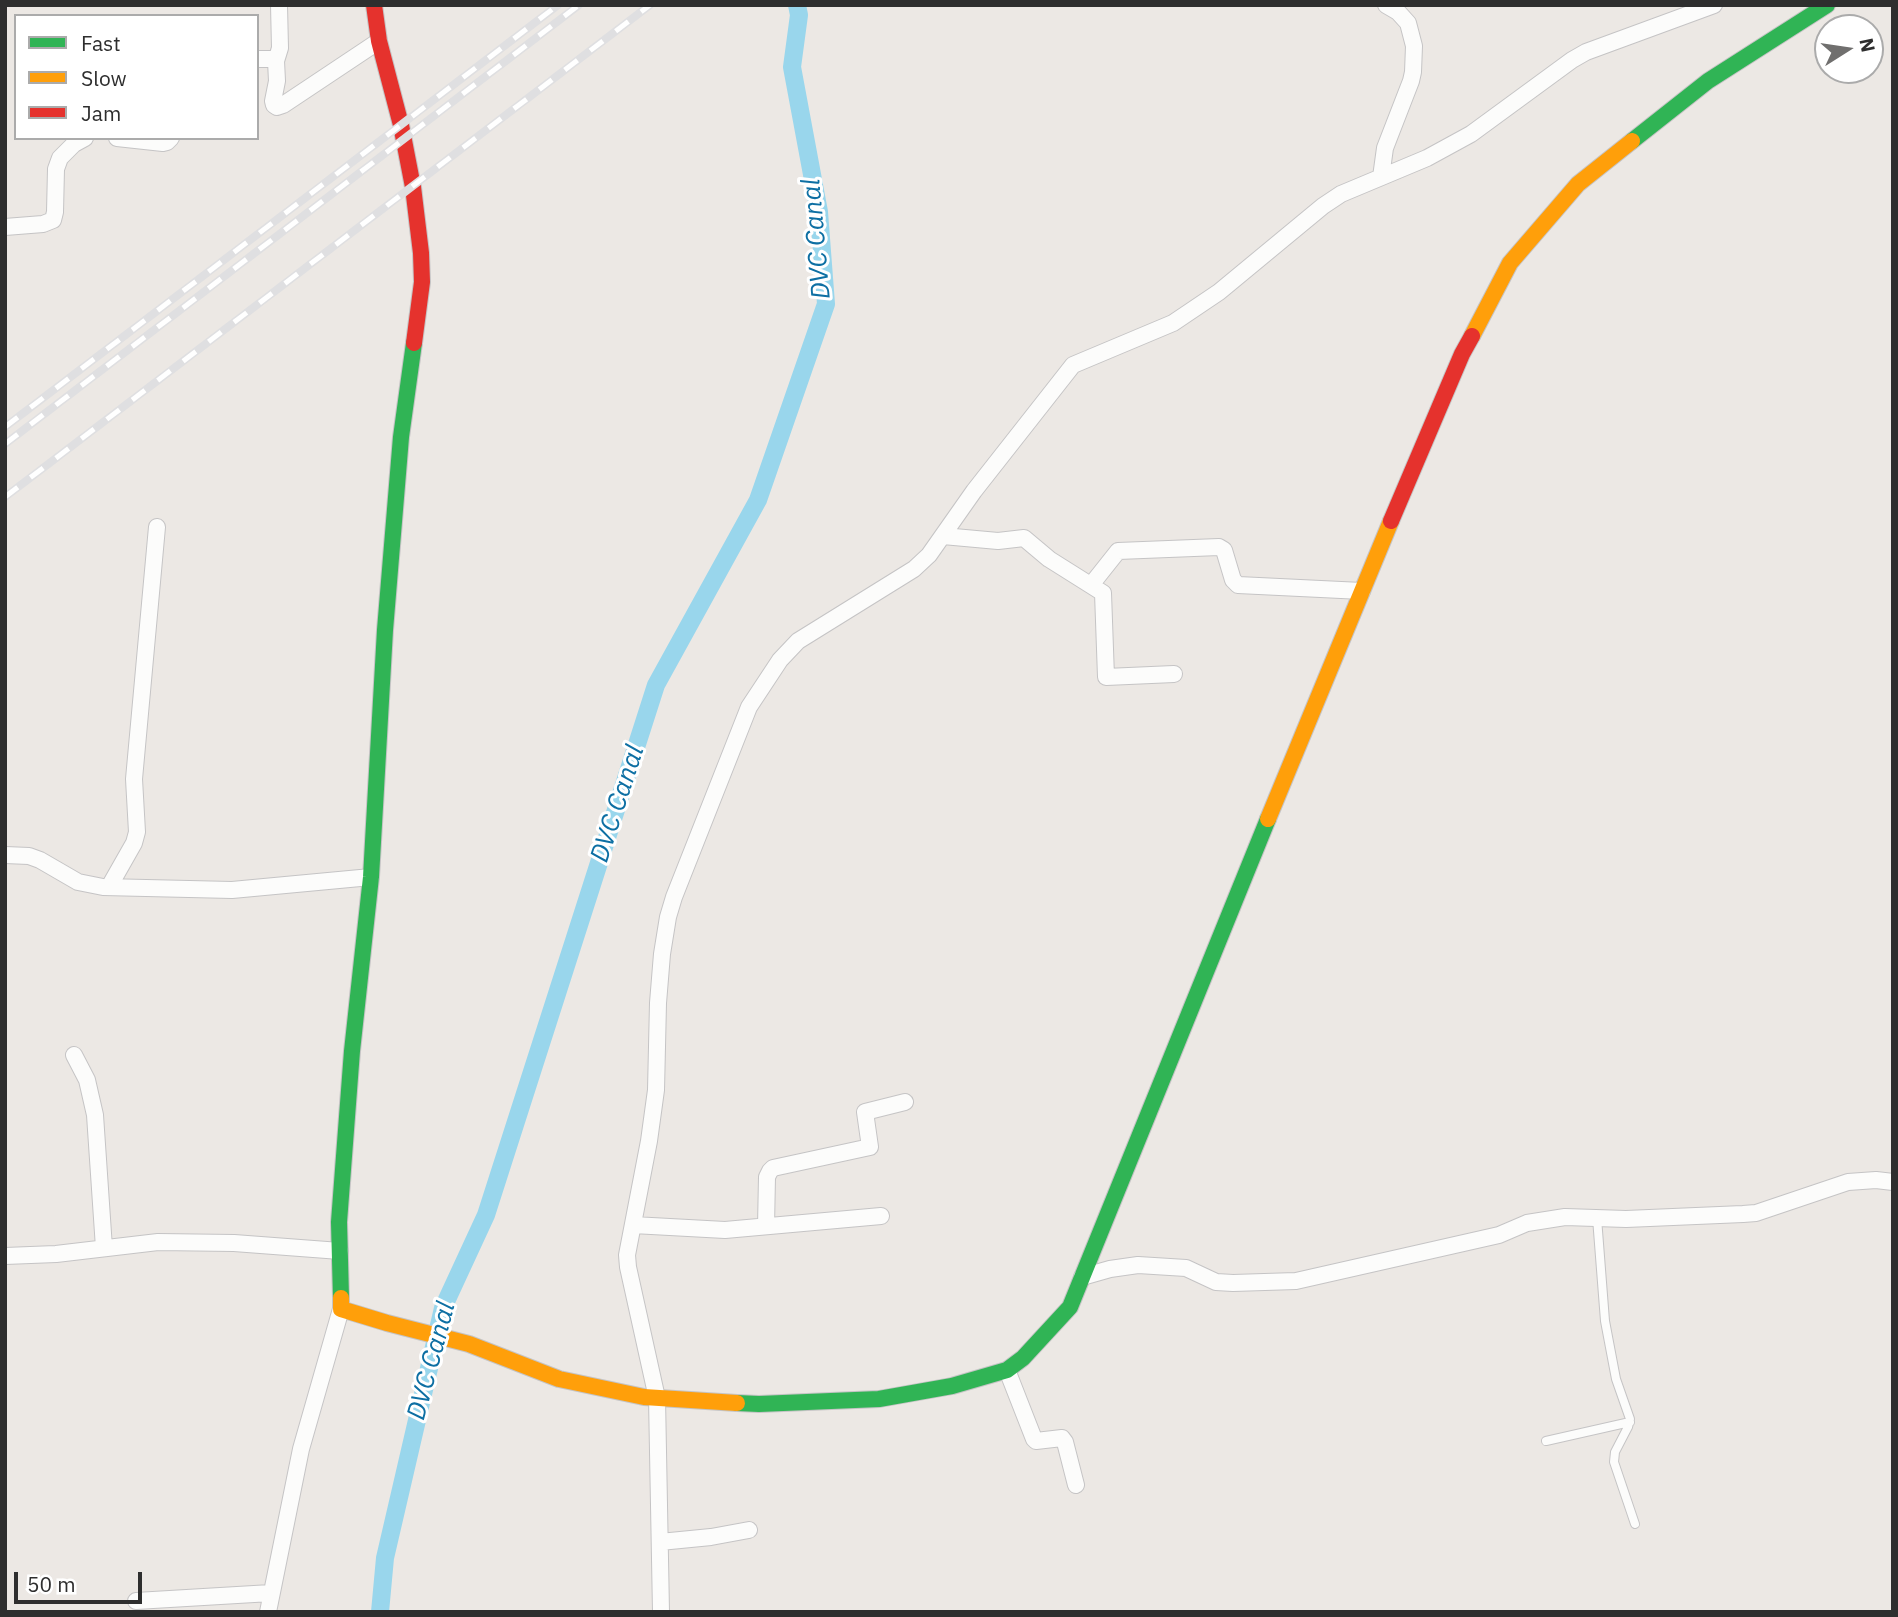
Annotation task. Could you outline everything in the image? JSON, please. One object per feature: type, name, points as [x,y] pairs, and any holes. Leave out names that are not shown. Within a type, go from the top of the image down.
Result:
[{"type":"street","points":[[279,5],[280,48],[276,61],[277,81],[273,101],[277,107],[379,41]]},
{"type":"street","points":[[268,1612],[301,1449],[341,1309],[339,1222],[352,1051],[371,877],[388,589],[401,437],[422,282],[413,187],[401,125],[379,41],[374,5]]},
{"type":"street","points":[[1381,177],[1385,148],[1411,80],[1414,46],[1408,23],[1398,12],[1386,5]]},
{"type":"street","points":[[662,1612],[657,1398],[627,1260],[656,1090],[658,1003],[668,917],[749,706],[780,660],[799,641],[914,569],[929,555],[974,491],[1073,365],[1173,323],[1219,292],[1323,206],[1351,189],[1427,158],[1471,134],[1586,52],[1714,5]]},
{"type":"street","points":[[341,1309],[387,1324],[469,1344],[559,1379],[643,1397],[759,1404],[879,1399],[951,1386],[1007,1370],[1023,1358],[1070,1307],[1362,591],[1462,354],[1510,263],[1577,184],[1708,81],[1827,5]]},
{"type":"street","points":[[259,59],[276,61]]},
{"type":"street","points":[[5,228],[43,224],[53,220],[56,169],[60,158],[81,140]]},
{"type":"street","points":[[135,140],[163,143],[169,140]]},
{"type":"street","points":[[109,887],[134,843],[137,832],[134,779],[157,527]]},
{"type":"street","points":[[943,536],[998,541],[1024,538],[1049,559],[1104,595],[1106,677],[1174,674]]},
{"type":"street","points":[[1091,584],[1118,551],[1219,547],[1224,550],[1233,580],[1238,585],[1362,591]]},
{"type":"street","points":[[5,855],[29,856],[92,886],[232,890],[371,877]]},
{"type":"street","points":[[74,1055],[87,1080],[95,1115],[104,1248]]},
{"type":"street","points":[[766,1226],[768,1177],[773,1168],[870,1147],[865,1112],[905,1102]]},
{"type":"street","points":[[1082,1277],[1138,1265],[1186,1268],[1216,1282],[1296,1281],[1499,1235],[1527,1223],[1568,1216],[1635,1219],[1749,1214],[1848,1182],[1893,1182]]},
{"type":"street","points":[[633,1225],[715,1230],[881,1216]]},
{"type":"street","points":[[5,1256],[56,1254],[158,1242],[234,1243],[340,1251]]},
{"type":"street","points":[[1007,1370],[1035,1440],[1064,1440],[1076,1485]]},
{"type":"street","points":[[660,1542],[749,1530]]},
{"type":"street","points":[[136,1601],[271,1593]]},
{"type":"lane","points":[[1597,1218],[1605,1321],[1616,1379],[1630,1422],[1614,1458],[1635,1524]]},
{"type":"lane","points":[[1546,1441],[1630,1422]]},
{"type":"waterway","name":"DVC Canal","points":[[380,1612],[385,1558],[443,1308],[486,1215],[656,685],[758,500],[826,304],[819,212],[792,67],[799,15],[797,5]]},
{"type":"railway","points":[[5,427],[558,5]]},
{"type":"railway","points":[[5,444],[579,5]]},
{"type":"railway","points":[[5,497],[650,5]]},
{"type":"traffic: fast","points":[[1632,141],[1708,81],[1827,5]]},
{"type":"traffic: fast","points":[[341,1298],[339,1222],[352,1051],[371,877],[385,630],[401,437],[414,343]]},
{"type":"traffic: fast","points":[[737,1403],[879,1399],[952,1386],[1007,1370],[1023,1358],[1070,1307],[1268,819]]},
{"type":"traffic: slow","points":[[1472,336],[1510,263],[1578,184],[1632,141]]},
{"type":"traffic: slow","points":[[1268,819],[1391,521]]},
{"type":"traffic: slow","points":[[341,1298],[341,1309],[469,1344],[559,1379],[644,1397],[737,1403]]},
{"type":"traffic: jam","points":[[374,5],[379,41],[401,125],[413,187],[421,253],[422,282],[414,343]]},
{"type":"traffic: jam","points":[[1391,521],[1472,336]]}]
